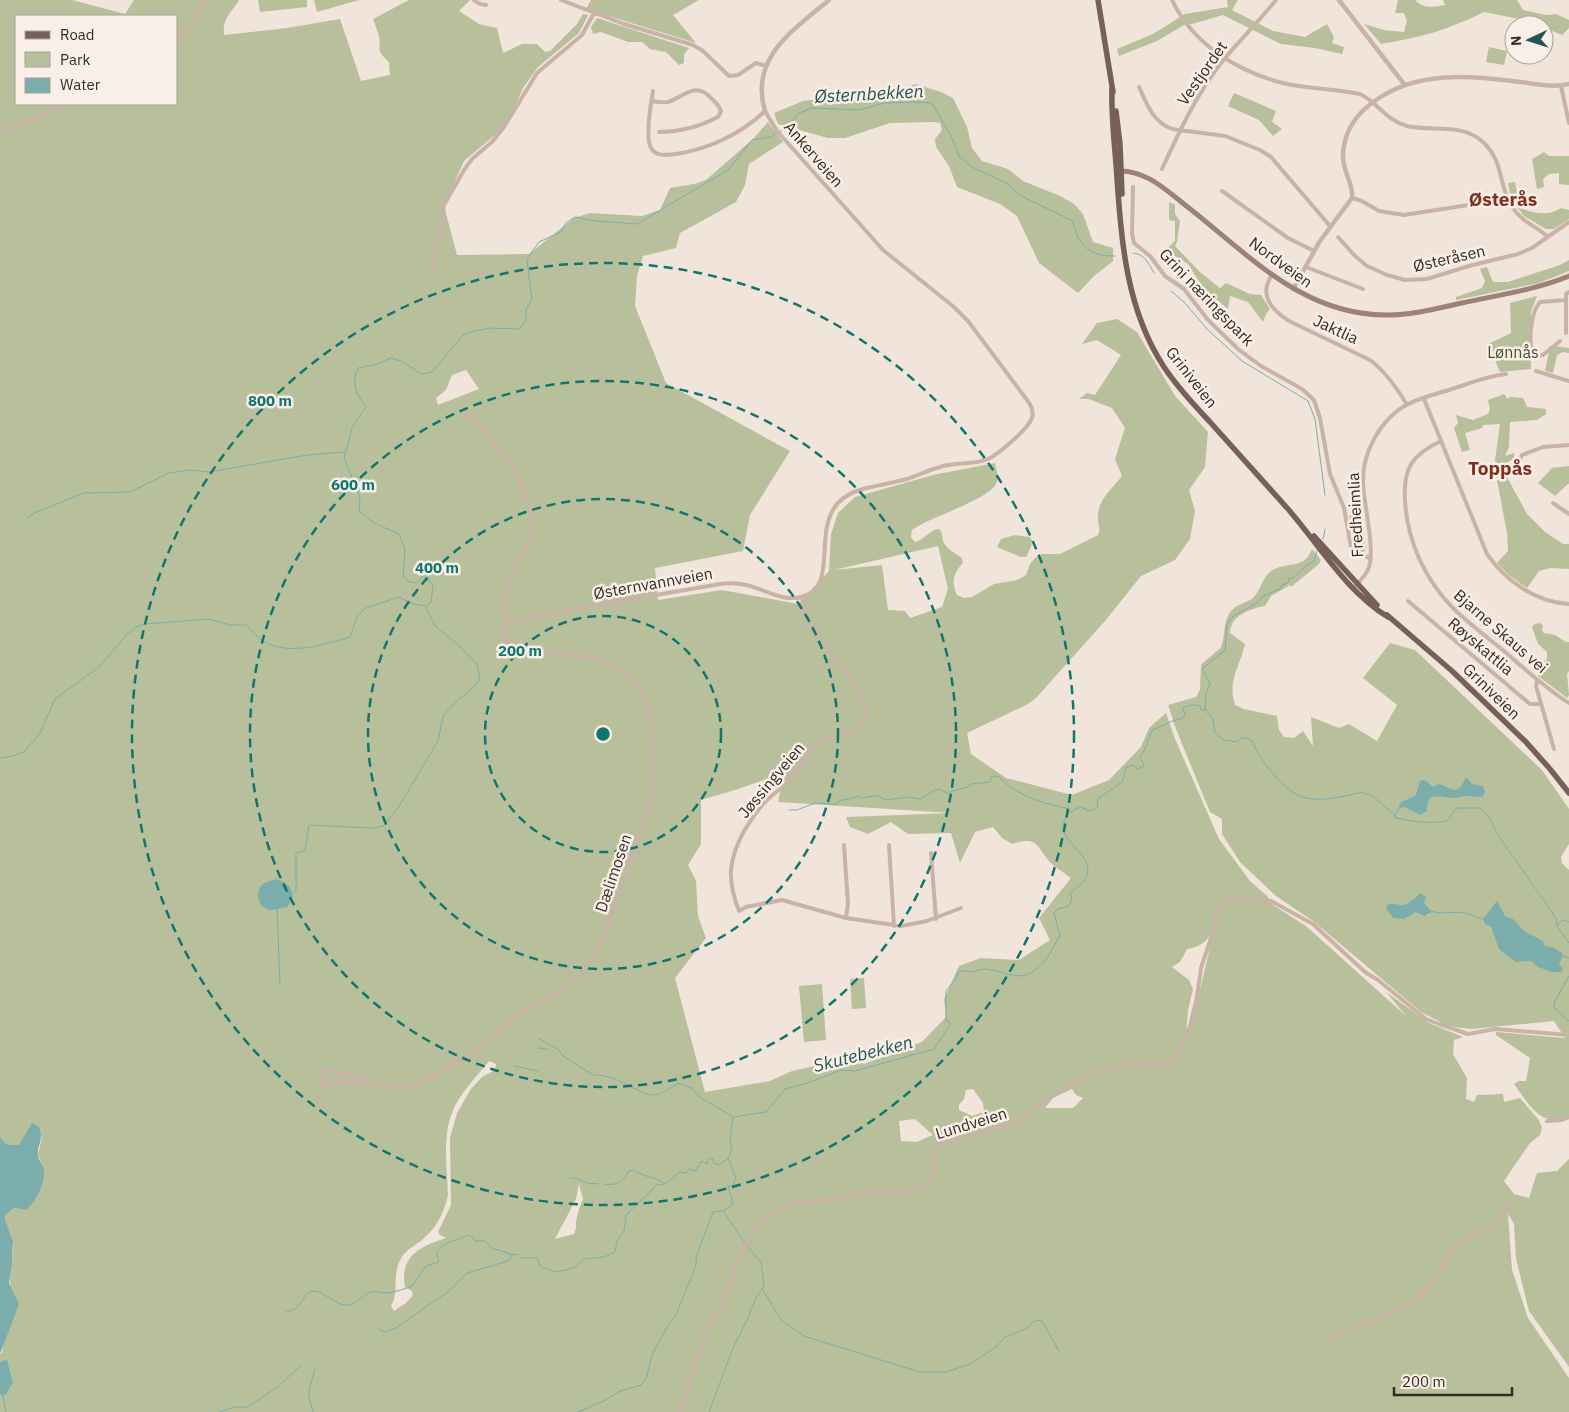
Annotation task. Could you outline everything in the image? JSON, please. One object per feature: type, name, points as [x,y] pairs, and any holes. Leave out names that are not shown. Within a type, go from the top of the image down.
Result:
[{"type":"main road","name":"Griniveien","points":[[1098,0],[1118,124],[1125,261],[1132,296],[1144,331],[1161,362],[1181,390],[1374,608],[1388,617],[1446,666],[1526,742],[1569,793]]},
{"type":"main road","name":"Nordveien","points":[[1119,171],[1138,173],[1155,182],[1272,275],[1293,289],[1320,303],[1341,309],[1387,315],[1421,311],[1517,292],[1569,276]]},
{"type":"street","points":[[178,40],[196,20],[205,0]]},
{"type":"street","points":[[474,0],[486,5]]},
{"type":"street","points":[[561,0],[624,24],[693,45],[706,54],[728,75],[738,75],[756,63],[766,66],[771,55],[781,42],[829,0]]},
{"type":"street","points":[[1172,0],[1178,12],[1193,32],[1213,51],[1251,72],[1277,81],[1318,89],[1360,94],[1401,124],[1421,128],[1456,130],[1468,133],[1479,139],[1491,151],[1498,163],[1507,199],[1512,208],[1523,219],[1548,236]]},
{"type":"street","name":"Vestjordet","points":[[1162,169],[1180,130],[1197,100],[1225,59],[1276,0]]},
{"type":"street","points":[[1340,0],[1404,84]]},
{"type":"street","points":[[434,270],[433,258],[441,230],[444,206],[464,170],[472,159],[489,145],[504,127],[537,73],[582,35],[594,13]]},
{"type":"street","name":"Ankerveien","points":[[766,66],[762,88],[765,111],[777,132],[883,250],[968,321],[1027,400],[1032,412],[1031,419],[1026,427],[998,454],[988,459],[973,463],[941,466],[907,479],[854,492],[841,499],[831,511],[827,522],[821,579],[813,591],[802,597]]},
{"type":"street","points":[[1293,289],[1330,226],[1352,198],[1352,191],[1343,165],[1344,145],[1347,133],[1352,125],[1373,102],[1404,84],[1431,78],[1458,76],[1561,86],[1569,84]]},
{"type":"street","points":[[1561,86],[1569,123]]},
{"type":"street","points":[[1139,87],[1153,116],[1166,127],[1225,136],[1260,150],[1271,157],[1330,226]]},
{"type":"street","points":[[652,102],[666,102],[700,90],[707,92],[721,111],[718,117],[700,125],[682,130],[659,132]]},
{"type":"street","points":[[653,91],[650,145],[655,152],[662,155],[693,150],[714,143],[736,132],[765,111]]},
{"type":"street","points":[[0,132],[68,105]]},
{"type":"street","name":"Grini næringspark","points":[[1133,187],[1132,234],[1134,243],[1150,256],[1164,276],[1184,289],[1208,320],[1238,349],[1261,366],[1302,388],[1314,400],[1320,418],[1330,474],[1344,508],[1350,547],[1358,554],[1370,558]]},
{"type":"street","points":[[1222,191],[1288,238],[1314,251]]},
{"type":"street","points":[[1352,198],[1362,201],[1379,211],[1395,215],[1429,212],[1507,199]]},
{"type":"street","name":"Østeråsen","points":[[1338,237],[1367,266],[1393,277],[1412,280],[1436,277],[1469,266],[1513,256],[1532,248],[1569,222]]},
{"type":"street","points":[[1306,267],[1363,289]]},
{"type":"street","name":"Jaktlia","points":[[1272,275],[1266,287],[1266,297],[1279,314],[1289,321],[1361,355],[1375,364],[1391,380],[1407,405]]},
{"type":"street","points":[[1566,333],[1566,294],[1569,292]]},
{"type":"street","points":[[1560,341],[1543,355],[1534,357],[1531,335],[1532,314],[1540,302],[1566,300]]},
{"type":"street","points":[[1536,371],[1569,381]]},
{"type":"street","name":"Fredheimlia","points":[[1355,586],[1367,572],[1370,558],[1363,482],[1370,446],[1382,428],[1407,405],[1480,379],[1506,374]]},
{"type":"street","points":[[1424,399],[1483,546],[1495,565],[1508,579],[1528,592],[1549,601],[1569,604]]},
{"type":"street","points":[[460,409],[483,428],[497,451],[516,470],[530,506],[532,530],[529,540],[506,584],[506,623]]},
{"type":"street","name":"Bjarne Skaus vei","points":[[1441,441],[1419,453],[1410,465],[1406,475],[1404,486],[1406,519],[1414,546],[1431,580],[1455,610],[1537,680],[1569,703]]},
{"type":"street","points":[[1519,460],[1522,455],[1543,447],[1569,445]]},
{"type":"street","points":[[1553,503],[1569,514]]},
{"type":"street","name":"Østernvannveien","points":[[506,623],[662,593],[720,584],[742,584],[791,598],[802,597]]},
{"type":"street","name":"Jøssingveien","points":[[802,597],[808,621],[862,695],[866,705],[866,714],[858,726],[816,745],[794,774],[758,810],[732,858],[731,888],[739,911],[752,905],[782,900],[846,918],[894,926],[936,919],[961,908]]},
{"type":"street","name":"Røyskattlia","points":[[1408,601],[1530,704],[1540,704]]},
{"type":"street","name":"Dælimosen","points":[[362,1080],[326,1086],[322,1085],[320,1078],[324,1071],[331,1070],[383,1086],[402,1089],[422,1083],[477,1049],[518,1015],[564,989],[580,975],[596,952],[605,932],[648,810],[653,782],[651,720],[646,701],[635,682],[626,674],[604,661],[514,646],[508,643],[502,635],[502,627],[506,623]]},
{"type":"street","points":[[1537,680],[1536,686],[1540,704],[1554,748]]},
{"type":"street","points":[[844,845],[848,904],[846,918]]},
{"type":"street","points":[[889,845],[894,926]]},
{"type":"street","points":[[931,853],[936,919]]},
{"type":"street","name":"Lundveien","points":[[678,1412],[706,1332],[721,1307],[732,1279],[739,1253],[771,1214],[798,1202],[916,1189],[929,1182],[935,1170],[932,1152],[936,1145],[980,1132],[1013,1125],[1050,1096],[1069,1084],[1101,1070],[1137,1064],[1161,1066],[1173,1061],[1178,1055],[1190,1026],[1201,968],[1219,908],[1224,902],[1234,899],[1271,901],[1312,924],[1365,972],[1378,980],[1426,1019],[1462,1033],[1468,1034],[1502,1029],[1569,1035]]},
{"type":"street","points":[[1547,1122],[1569,1117]]},
{"type":"street","points":[[1324,1339],[1337,1336],[1402,1309],[1414,1301],[1441,1272],[1449,1252],[1465,1239],[1492,1227],[1499,1221],[1508,1201]]},
{"type":"green space","points":[[0,0],[72,0],[125,14],[134,0],[239,0],[226,20],[224,35],[287,28],[340,19],[361,81],[390,75],[389,62],[379,49],[379,36],[373,19],[409,0],[470,0],[459,11],[479,24],[497,28],[503,53],[522,44],[537,44],[545,52],[550,51],[577,24],[583,14],[588,15],[579,33],[538,67],[523,88],[513,111],[501,130],[464,161],[444,206],[457,255],[529,254],[574,218],[590,213],[642,216],[660,210],[670,188],[706,180],[753,139],[768,122],[783,142],[749,164],[745,185],[736,202],[680,233],[676,248],[643,256],[637,276],[635,306],[666,383],[790,451],[750,515],[743,551],[655,568],[658,600],[722,590],[798,604],[829,571],[831,534],[838,513],[855,497],[933,475],[995,463],[998,480],[992,489],[972,502],[912,530],[911,537],[915,542],[932,531],[939,529],[946,546],[962,558],[963,563],[957,570],[954,578],[957,595],[964,598],[972,597],[994,584],[1017,580],[1026,575],[1030,564],[1042,554],[1060,554],[1098,535],[1099,507],[1105,496],[1122,476],[1115,459],[1125,428],[1112,408],[1089,399],[1079,399],[1087,393],[1095,395],[1121,355],[1097,340],[1082,344],[1097,323],[1117,319],[1137,332],[1175,396],[1208,432],[1205,467],[1189,490],[1195,511],[1190,539],[1175,560],[1141,576],[1105,621],[1036,698],[1028,704],[967,733],[971,754],[1006,778],[1072,795],[1109,780],[1141,747],[1149,728],[1166,713],[1175,739],[1219,839],[1250,881],[1267,896],[1273,905],[1306,926],[1406,1016],[1386,992],[1429,1023],[1463,1037],[1454,1040],[1453,1054],[1467,1078],[1466,1099],[1474,1102],[1477,1095],[1503,1094],[1504,1102],[1520,1098],[1539,1120],[1542,1128],[1540,1135],[1530,1143],[1504,1181],[1514,1194],[1529,1198],[1537,1173],[1557,1171],[1569,1159],[1569,1367],[1529,1311],[1516,1259],[1514,1224],[1508,1214],[1512,1270],[1528,1318],[1569,1378],[1569,1412],[0,1412],[0,1394],[3,1396],[13,1382],[7,1359],[0,1362],[12,1291],[10,1273],[13,1243],[5,1216],[14,1208],[26,1210],[44,1169],[38,1155],[42,1137],[25,1136],[19,1145],[6,1144],[0,1137]],"holes":[[[466,370],[479,389],[438,405],[436,398],[446,390],[452,375]],[[938,546],[948,589],[942,607],[910,618],[905,611],[888,610],[882,565],[834,570]],[[784,773],[778,802],[951,813],[846,817],[850,827],[868,834],[891,822],[908,834],[951,833],[960,863],[975,832],[993,827],[1002,838],[1012,844],[1028,841],[1036,844],[1056,868],[1071,878],[1039,918],[1050,940],[1019,960],[981,958],[959,966],[944,999],[946,1017],[922,1042],[864,1064],[852,1058],[792,1071],[770,1081],[705,1092],[675,978],[706,938],[698,916],[696,881],[688,865],[701,844],[701,800]],[[1219,909],[1193,1020],[1186,1034],[1188,1010],[1193,989],[1189,980],[1172,967],[1180,962],[1187,949],[1195,947],[1206,940],[1213,930]],[[489,1061],[496,1064],[495,1070],[482,1077],[471,1089],[457,1113],[450,1138],[451,1205],[438,1232],[446,1238],[420,1249],[409,1260],[405,1267],[405,1287],[412,1291],[413,1295],[406,1303],[394,1311],[391,1306],[394,1301],[399,1263],[406,1252],[432,1230],[439,1219],[448,1195],[446,1149],[451,1115],[463,1092]],[[973,1089],[983,1103],[984,1112],[972,1116],[959,1110],[959,1105],[964,1099],[966,1090]],[[1072,1089],[1076,1095],[1083,1098],[1073,1108],[1045,1108],[1053,1098]],[[915,1119],[933,1135],[917,1142],[901,1141],[899,1121]],[[579,1184],[583,1199],[574,1234],[555,1239],[576,1199]]]},
{"type":"green space","points":[[258,0],[307,0],[307,7],[260,12]]},
{"type":"green space","points":[[314,0],[359,0],[317,12]]},
{"type":"green space","points":[[591,0],[699,0],[673,15],[696,43],[586,9]]},
{"type":"green space","points":[[1227,0],[1238,0],[1232,10],[1273,31],[1305,37],[1327,24],[1334,37],[1332,43],[1344,47],[1342,54],[1315,48],[1281,44],[1223,15],[1184,25],[1157,41],[1119,56],[1117,49],[1153,34],[1185,14],[1228,7]]},
{"type":"green space","points":[[1398,0],[1415,0],[1422,5],[1433,7],[1445,5],[1443,0],[1517,0],[1523,10],[1546,15],[1504,16],[1484,12],[1434,32],[1381,44],[1364,24],[1384,30],[1404,32],[1407,21],[1404,13],[1395,13]]},
{"type":"green space","points":[[1556,14],[1569,20],[1569,28],[1562,35],[1554,32],[1554,15],[1546,15]]},
{"type":"green space","points":[[597,18],[689,48],[684,54],[684,63],[679,65],[666,52],[650,49],[642,42],[628,42],[601,32],[593,34],[591,27]]},
{"type":"green space","points":[[1489,47],[1504,50],[1504,65],[1486,62]]},
{"type":"green space","points":[[915,84],[953,98],[967,127],[972,148],[982,161],[1008,169],[1023,181],[1060,196],[1074,204],[1083,214],[1093,242],[1113,248],[1113,261],[1094,276],[1078,293],[1039,263],[1017,216],[1000,204],[957,187],[949,166],[936,147],[935,139],[942,130],[940,123],[890,123],[845,138],[828,138],[778,124],[774,113],[803,101],[848,96],[883,98]]},
{"type":"green space","points":[[1234,93],[1276,111],[1272,122],[1282,129],[1273,136],[1259,120],[1228,106]]},
{"type":"green space","points":[[1544,152],[1549,156],[1569,156],[1569,185],[1559,184],[1559,173],[1549,174],[1543,179],[1544,187],[1537,189],[1532,159]]},
{"type":"green space","points":[[1515,182],[1520,208],[1535,213],[1546,213],[1561,208],[1569,210],[1569,219],[1554,229],[1546,229],[1524,216],[1511,199],[1508,183]]},
{"type":"green space","points":[[1169,202],[1175,205],[1175,214],[1180,221],[1175,246],[1201,273],[1220,288],[1226,283],[1250,294],[1261,295],[1270,309],[1263,322],[1248,302],[1230,296],[1228,309],[1204,289],[1188,264],[1175,256],[1168,248],[1175,241],[1175,221],[1169,220]]},
{"type":"green space","points":[[1569,260],[1569,271],[1539,283],[1456,300],[1456,297],[1482,288],[1485,281],[1480,269],[1487,267],[1493,282],[1508,282],[1560,265]]},
{"type":"green space","name":"Lønnås","points":[[1537,296],[1531,312],[1531,369],[1500,372],[1488,344],[1511,333],[1510,303]]},
{"type":"green space","points":[[1555,346],[1569,348],[1569,353],[1563,352],[1557,355],[1553,373],[1545,371],[1549,352]]},
{"type":"green space","points":[[1504,394],[1508,399],[1510,397],[1523,398],[1527,407],[1546,409],[1546,414],[1537,420],[1510,422],[1509,447],[1505,456],[1514,453],[1514,458],[1507,463],[1508,479],[1527,514],[1545,532],[1563,544],[1569,544],[1569,569],[1550,568],[1539,571],[1527,588],[1510,576],[1497,563],[1508,551],[1507,533],[1497,480],[1500,480],[1495,460],[1500,424],[1483,425],[1482,428],[1465,433],[1470,450],[1462,452],[1454,428],[1458,423],[1456,415],[1473,420],[1488,414],[1490,409],[1488,400]]},
{"type":"green space","points":[[1569,466],[1569,484],[1555,496],[1538,483],[1552,468]]},
{"type":"green space","points":[[1353,514],[1360,519],[1364,532],[1363,539],[1366,547],[1364,552],[1360,551],[1354,544],[1349,516]]},
{"type":"green space","points":[[1015,535],[1030,537],[1032,540],[1026,557],[1021,557],[997,547],[1001,539]]},
{"type":"green space","points":[[1312,549],[1321,560],[1319,564],[1291,587],[1290,585],[1271,596],[1265,606],[1242,614],[1231,627],[1230,633],[1245,644],[1233,681],[1232,688],[1235,705],[1244,709],[1277,716],[1279,730],[1284,737],[1294,738],[1303,731],[1313,746],[1311,717],[1339,728],[1349,724],[1377,741],[1397,705],[1363,678],[1390,643],[1415,650],[1542,770],[1569,809],[1569,844],[1561,857],[1562,863],[1569,870],[1569,1115],[1559,1119],[1551,1119],[1543,1117],[1531,1107],[1514,1084],[1519,1081],[1526,1081],[1530,1058],[1496,1035],[1496,1032],[1565,1038],[1554,1021],[1471,1029],[1448,1026],[1421,1012],[1313,921],[1276,896],[1240,862],[1222,834],[1222,819],[1210,812],[1168,705],[1196,697],[1200,690],[1201,665],[1221,647],[1225,623],[1232,610],[1254,597],[1271,571],[1283,566],[1300,563],[1309,556]]},
{"type":"green space","points":[[1540,623],[1543,625],[1542,630],[1544,633],[1555,635],[1569,642],[1569,671],[1567,674],[1569,695],[1567,698],[1538,676],[1538,670],[1547,659],[1547,652],[1538,644],[1532,627]]},
{"type":"green space","points":[[864,978],[866,1008],[852,1009],[850,979]]},
{"type":"green space","points":[[822,984],[826,1040],[804,1042],[799,986]]},
{"type":"water","points":[[1466,777],[1472,784],[1483,786],[1485,792],[1483,797],[1467,796],[1455,798],[1435,796],[1429,800],[1427,811],[1420,815],[1404,807],[1399,808],[1400,803],[1416,795],[1420,781],[1426,781],[1433,787],[1439,784],[1454,790],[1460,788]]},
{"type":"water","points":[[275,879],[289,886],[292,897],[287,907],[270,910],[260,903],[258,895],[263,884]]},
{"type":"water","points":[[1420,893],[1426,897],[1424,903],[1431,911],[1431,913],[1425,916],[1416,912],[1404,919],[1393,918],[1386,908],[1389,904],[1403,905],[1408,903]]},
{"type":"water","points":[[1497,901],[1505,916],[1513,919],[1524,931],[1543,941],[1545,946],[1552,947],[1562,953],[1563,956],[1559,964],[1563,969],[1561,972],[1552,972],[1538,967],[1531,961],[1516,962],[1499,949],[1491,927],[1485,924],[1483,919]]},
{"type":"water","points":[[32,1123],[39,1127],[41,1140],[38,1155],[44,1168],[44,1175],[39,1192],[30,1206],[26,1210],[14,1208],[5,1216],[13,1241],[9,1283],[19,1304],[0,1354],[0,1137],[6,1144],[19,1145]]},
{"type":"water","points":[[7,1359],[13,1382],[7,1393],[3,1396],[0,1394],[0,1362]]},
{"type":"waterway","name":"Østernbekken","points":[[780,131],[788,127],[798,114],[811,108],[859,110],[885,103],[932,103],[951,136],[959,156],[972,167],[1008,184],[1021,196],[1073,221],[1078,237],[1086,248],[1092,252],[1106,256],[1115,256]]},
{"type":"waterway","name":"Østernbekken","points":[[0,758],[24,752],[40,733],[55,699],[99,667],[127,634],[136,627],[146,624],[208,619],[230,625],[246,625],[263,641],[283,648],[306,648],[350,637],[357,616],[366,608],[399,597],[413,604],[426,606],[431,602],[433,586],[427,578],[422,577],[417,583],[409,582],[403,575],[405,549],[399,534],[374,523],[359,511],[360,497],[344,458],[352,428],[366,406],[356,388],[355,378],[358,368],[374,365],[391,358],[401,361],[422,374],[432,372],[463,335],[491,328],[519,329],[526,321],[526,309],[532,300],[527,259],[539,242],[561,232],[566,223],[575,217],[595,221],[637,224],[728,170],[752,140],[771,137],[777,133]]},
{"type":"waterway","name":"Østernbekken","points":[[1133,253],[1144,257],[1154,273]]},
{"type":"waterway","name":"Østernbekken","points":[[1171,291],[1184,302],[1207,329],[1242,361],[1308,401],[1315,419],[1325,495]]},
{"type":"waterway","points":[[27,518],[34,513],[84,493],[130,492],[169,473],[189,470],[209,472],[307,455],[345,452]]},
{"type":"waterway","name":"Østernbekken","points":[[1323,539],[1325,529]]},
{"type":"waterway","name":"Østernbekken","points":[[1317,551],[1314,561],[1289,579],[1288,583],[1282,585],[1280,589],[1263,596],[1257,603],[1232,617],[1227,624],[1225,650],[1202,669],[1210,683],[1206,693],[1205,709],[1213,720],[1215,733],[1224,740],[1237,742],[1241,738],[1251,740],[1269,769],[1290,790],[1302,797],[1327,799],[1364,793],[1377,799],[1395,815],[1394,817],[1420,822],[1447,821],[1457,808],[1480,808],[1489,817],[1498,835],[1552,912],[1557,926],[1569,943]]},
{"type":"waterway","points":[[293,893],[296,891],[296,853],[305,851],[309,825],[373,828],[383,826],[398,808],[438,741],[443,716],[480,679],[477,665],[462,648],[435,626],[426,607]]},
{"type":"waterway","points":[[1070,812],[1080,807],[1090,811],[1097,808],[1098,799],[1123,781],[1126,767],[1133,765],[1138,769],[1144,766],[1140,757],[1152,730],[1174,720],[1182,719],[1185,715],[1183,708],[1187,706],[1198,705],[1201,710],[1205,710]]},
{"type":"waterway","points":[[789,810],[797,810],[815,803],[837,804],[839,801],[860,796],[862,798],[879,796],[886,800],[908,797],[920,799],[935,790],[940,789],[948,794],[952,791],[968,787],[971,784],[990,782],[991,777],[995,776],[1000,777],[1005,783],[1021,793],[1040,801],[1066,808],[1068,812]]},
{"type":"waterway","points":[[1396,814],[1399,808]]},
{"type":"waterway","name":"Skutebekken","points":[[578,1412],[604,1401],[620,1391],[641,1385],[646,1379],[652,1355],[667,1327],[676,1315],[696,1265],[696,1257],[713,1212],[723,1211],[733,1204],[728,1186],[733,1186],[736,1177],[728,1159],[732,1149],[730,1142],[733,1117],[766,1112],[785,1089],[811,1082],[841,1070],[855,1071],[934,1049],[951,1024],[946,1020],[946,991],[955,980],[959,971],[971,972],[986,969],[1022,976],[1035,970],[1045,960],[1060,936],[1054,913],[1058,909],[1069,906],[1072,899],[1070,893],[1085,879],[1088,870],[1087,863],[1064,833],[1063,824],[1069,812]]},
{"type":"waterway","points":[[277,909],[280,985]]},
{"type":"waterway","points":[[1431,911],[1439,913],[1466,913],[1483,919]]},
{"type":"waterway","points":[[1557,925],[1563,920],[1569,922]]},
{"type":"waterway","points":[[1563,956],[1569,958]]},
{"type":"waterway","name":"Østernbekken","points":[[1569,976],[1555,1001],[1554,1008],[1569,1021]]},
{"type":"waterway","points":[[539,1039],[558,1049],[563,1056],[593,1075]]},
{"type":"waterway","points":[[538,1048],[547,1049]]},
{"type":"waterway","points":[[514,1066],[538,1071]]},
{"type":"waterway","points":[[596,1075],[612,1078],[650,1095],[662,1093],[678,1083],[692,1088],[701,1098],[732,1116]]},
{"type":"waterway","points":[[378,1329],[385,1332],[396,1328],[449,1291],[467,1273],[508,1261],[512,1255],[517,1254],[521,1258],[537,1258],[541,1267],[555,1272],[575,1267],[583,1259],[604,1257],[615,1252],[617,1241],[624,1231],[626,1215],[657,1185],[665,1184],[680,1172],[686,1173],[689,1169],[696,1171],[701,1161],[707,1164],[708,1159],[712,1158],[714,1163],[718,1165],[728,1159]]},
{"type":"waterway","points":[[604,1184],[619,1182],[629,1171],[634,1170],[665,1184]]},
{"type":"waterway","points":[[570,1178],[599,1184]]},
{"type":"waterway","points":[[723,1211],[745,1243]]},
{"type":"waterway","points":[[286,1312],[296,1308],[313,1291],[320,1292],[340,1304],[348,1305],[371,1292],[389,1293],[410,1287],[426,1266],[438,1262],[436,1253],[445,1244],[469,1235],[475,1241],[485,1241],[493,1249],[512,1255]]},
{"type":"waterway","points":[[709,1412],[733,1348],[756,1298],[764,1286],[761,1262],[747,1246]]},
{"type":"waterway","points":[[763,1290],[781,1320],[804,1336],[920,1372],[946,1372],[970,1364],[996,1347],[1005,1337],[1026,1329],[1035,1320],[1042,1321],[1059,1351]]},
{"type":"waterway","points":[[219,1412],[236,1407],[248,1407],[280,1385],[300,1366]]},
{"type":"waterway","points":[[313,1412],[309,1389],[315,1370]]},
{"type":"waterway","points":[[3,1396],[6,1412]]},
{"type":"district","name":"Østerås","points":[[1503,199]]},
{"type":"district","name":"Toppås","points":[[1500,468]]}]
